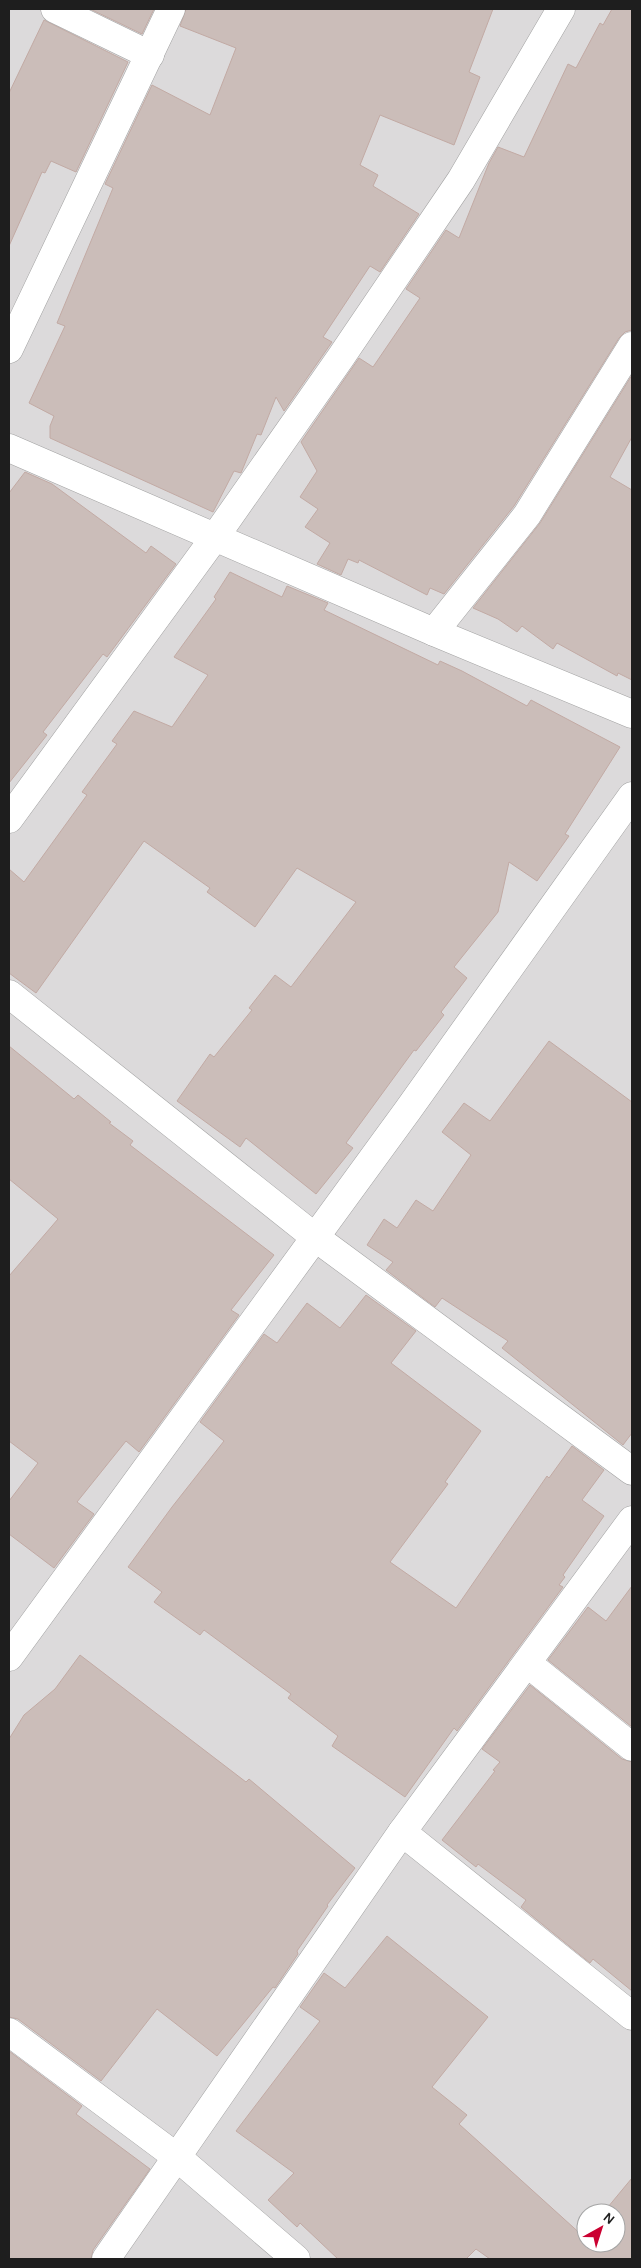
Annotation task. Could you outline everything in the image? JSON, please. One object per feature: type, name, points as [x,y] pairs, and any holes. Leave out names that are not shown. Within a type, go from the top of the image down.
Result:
[{"type":"street","points":[[55,9],[150,55]]},
{"type":"street","points":[[9,350],[171,9]]},
{"type":"street","points":[[9,820],[215,537],[461,180],[562,9]]},
{"type":"street","points":[[434,632],[527,515],[632,346]]},
{"type":"street","points":[[9,448],[434,632],[632,714]]},
{"type":"street","points":[[15,1648],[316,1238],[632,796]]},
{"type":"street","points":[[9,994],[316,1238],[632,1471]]},
{"type":"street","points":[[106,2259],[178,2158],[402,1832],[632,1520]]},
{"type":"street","points":[[527,1663],[632,1747]]},
{"type":"street","points":[[402,1832],[632,2016]]},
{"type":"street","points":[[9,2032],[178,2158],[296,2259]]},
{"type":"shaded area","points":[[9,9],[632,9],[632,2259],[9,2259]]},
{"type":"building","points":[[90,9],[154,9],[142,34]]},
{"type":"building","points":[[186,9],[493,9],[469,72],[480,77],[454,145],[380,115],[360,165],[378,175],[373,186],[419,214],[380,272],[370,266],[323,337],[332,342],[284,411],[276,397],[261,435],[257,434],[241,473],[234,471],[213,512],[50,438],[50,426],[54,416],[29,403],[65,326],[57,323],[113,188],[105,184],[152,85],[210,115],[236,48],[180,26]]},
{"type":"building","points":[[612,9],[632,9],[632,330],[625,332],[619,338],[514,506],[444,594],[430,588],[427,595],[359,560],[358,563],[348,559],[341,575],[317,564],[330,543],[305,527],[318,509],[300,497],[317,471],[301,442],[359,358],[373,367],[420,298],[406,289],[446,230],[459,238],[489,163],[498,147],[524,157],[568,64],[576,68],[600,23],[603,25]]},
{"type":"building","points":[[44,20],[128,62],[76,172],[51,161],[45,173],[42,172],[9,246],[9,93]]},
{"type":"building","points":[[632,375],[632,437],[610,477],[632,490],[632,680],[618,673],[617,676],[557,643],[553,649],[522,626],[517,632],[498,619],[473,608],[540,523]]},
{"type":"building","points":[[25,472],[52,484],[146,553],[151,546],[176,564],[107,657],[103,654],[43,732],[47,735],[9,783],[9,493]]},
{"type":"building","points":[[230,572],[282,597],[287,586],[328,603],[324,610],[438,665],[440,661],[462,671],[527,706],[531,700],[620,747],[565,834],[569,836],[537,881],[509,862],[498,912],[454,967],[467,978],[441,1012],[444,1015],[416,1051],[414,1050],[346,1143],[353,1148],[316,1194],[246,1138],[240,1147],[177,1101],[210,1054],[214,1057],[252,1010],[249,1008],[275,975],[291,987],[356,902],[297,868],[255,927],[207,892],[210,888],[144,841],[36,993],[9,973],[9,869],[24,882],[87,795],[82,792],[117,744],[112,741],[134,711],[172,727],[208,675],[174,657],[216,599],[214,597]]},
{"type":"building","points":[[549,1041],[632,1102],[632,1433],[623,1445],[502,1348],[508,1341],[442,1298],[435,1307],[386,1270],[393,1262],[367,1245],[384,1219],[397,1228],[416,1200],[433,1211],[471,1155],[442,1132],[464,1103],[490,1121]]},
{"type":"building","points":[[9,1046],[74,1099],[78,1095],[111,1122],[109,1123],[133,1141],[130,1145],[274,1255],[231,1310],[239,1315],[139,1452],[126,1441],[77,1502],[94,1514],[54,1568],[9,1534],[9,1501],[38,1463],[9,1441],[9,1276],[58,1219],[9,1179]]},
{"type":"building","points":[[366,1295],[416,1331],[391,1363],[481,1431],[445,1482],[448,1484],[390,1562],[456,1608],[547,1476],[549,1478],[572,1446],[604,1470],[582,1500],[604,1516],[563,1575],[565,1577],[559,1585],[563,1587],[457,1731],[454,1728],[405,1797],[332,1746],[338,1736],[288,1698],[291,1694],[204,1630],[200,1635],[154,1602],[162,1592],[128,1567],[224,1441],[200,1422],[264,1334],[277,1343],[307,1303],[340,1328]]},
{"type":"building","points":[[632,1586],[632,1727],[548,1660],[588,1607],[606,1621]]},
{"type":"building","points":[[80,1655],[246,1782],[249,1779],[355,1868],[327,1905],[275,1988],[273,1987],[217,2056],[157,2009],[101,2081],[18,2019],[9,2017],[9,1739],[24,1715],[55,1689]]},
{"type":"building","points":[[530,1685],[622,1759],[632,1762],[632,1991],[593,1959],[590,1963],[521,1907],[526,1900],[478,1864],[476,1867],[442,1840],[495,1771],[493,1770],[500,1762],[482,1749]]},
{"type":"building","points":[[387,1936],[488,2017],[432,2087],[467,2115],[459,2124],[576,2230],[576,2253],[626,2253],[626,2203],[611,2203],[632,2178],[632,2259],[490,2259],[476,2249],[466,2259],[338,2259],[300,2223],[297,2227],[268,2200],[294,2173],[236,2131],[320,2021],[300,2007],[324,1973],[345,1988]]},
{"type":"building","points":[[9,2051],[82,2106],[76,2114],[150,2169],[93,2250],[91,2259],[9,2259]]}]
